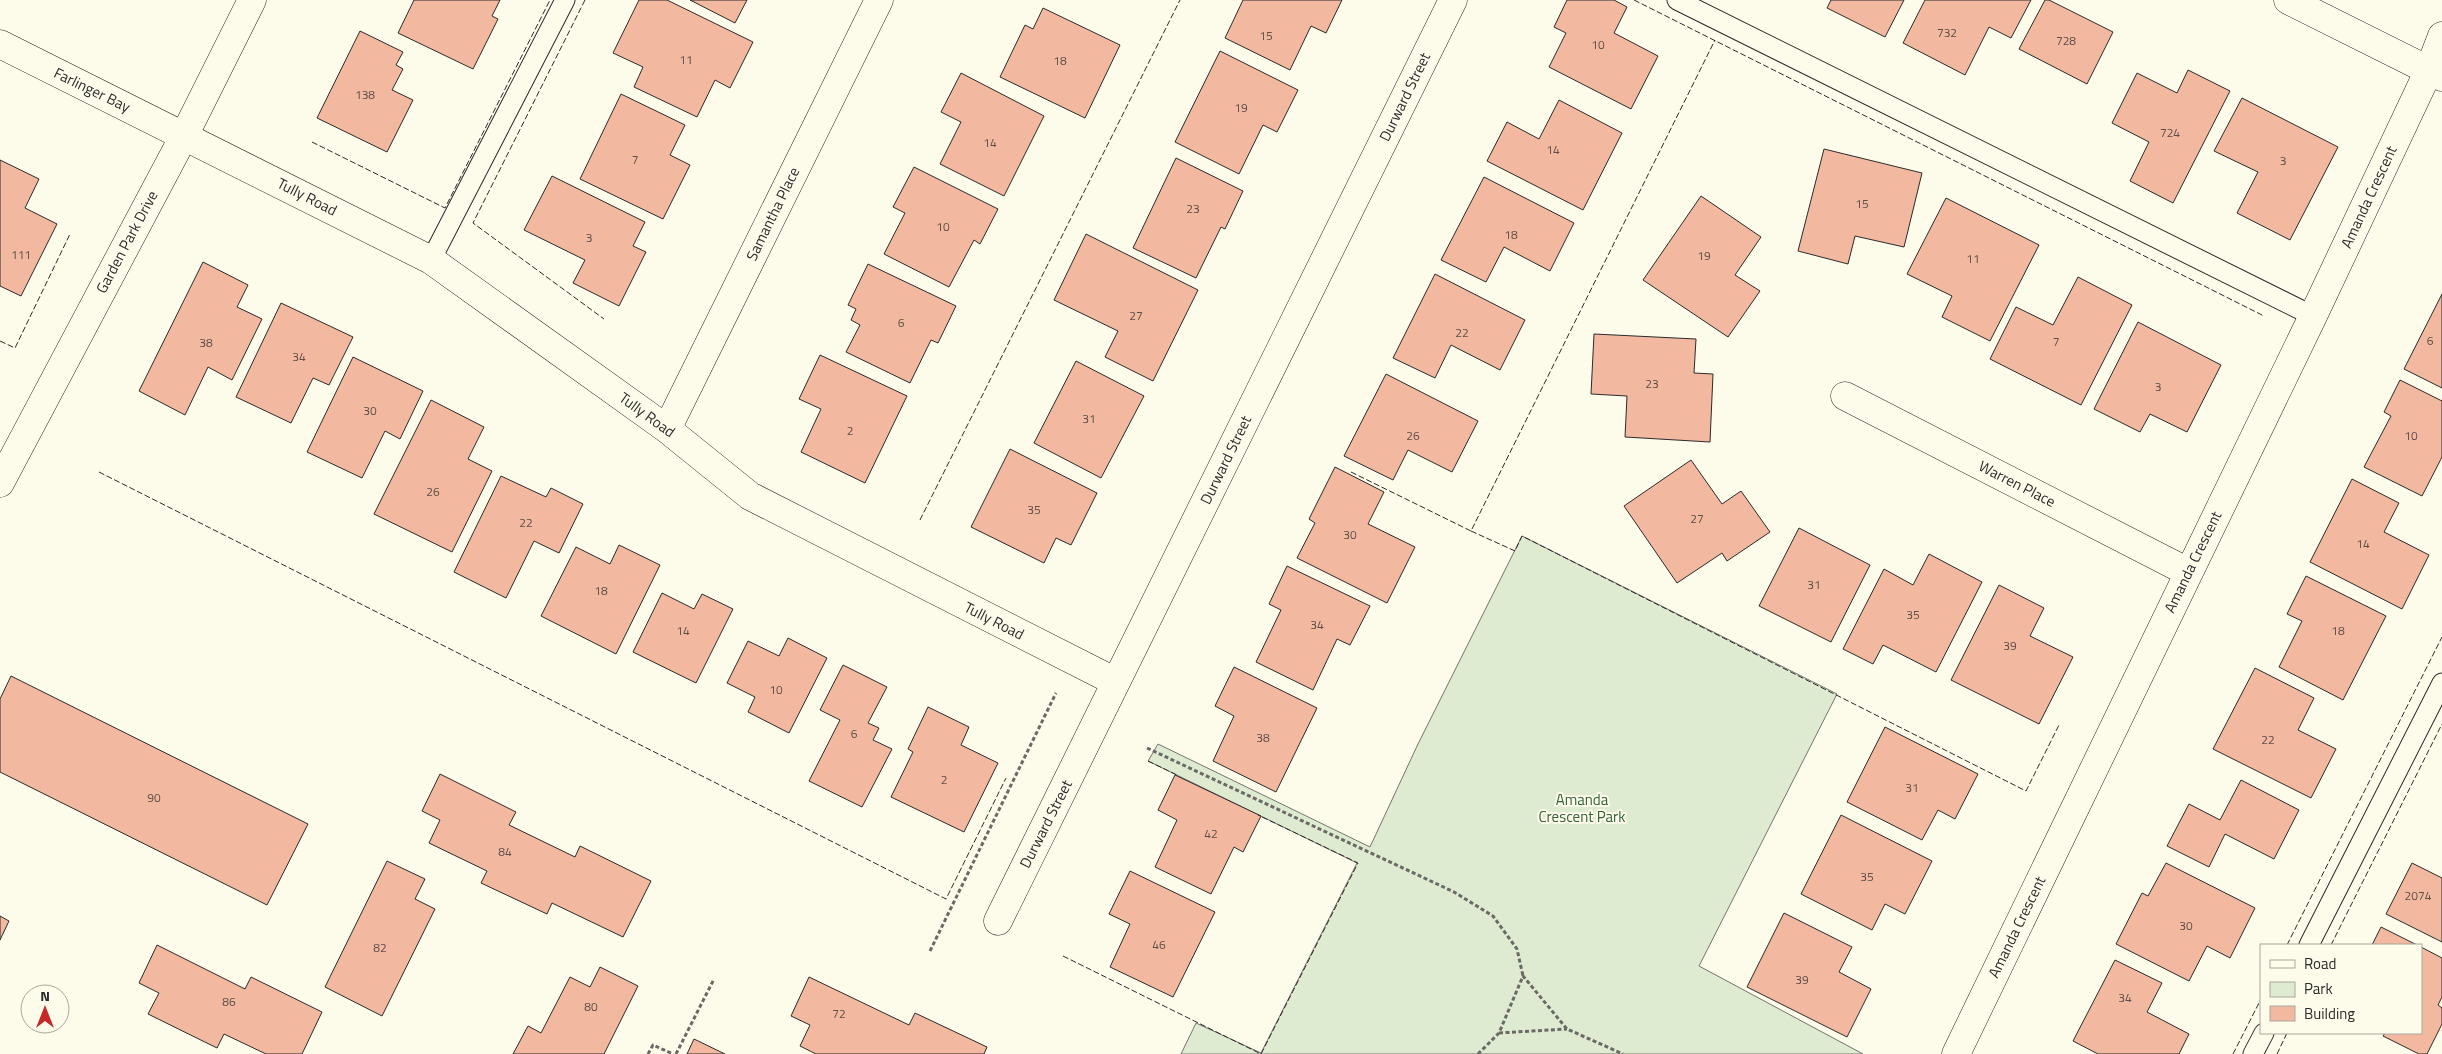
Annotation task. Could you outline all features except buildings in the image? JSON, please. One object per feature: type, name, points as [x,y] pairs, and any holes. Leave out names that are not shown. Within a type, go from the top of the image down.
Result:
[{"type":"street","name":"Garden Park Drive","points":[[0,483],[184,136],[252,0]]},
{"type":"street","name":"Samantha Place","points":[[667,429],[879,0]]},
{"type":"street","name":"Durward Street","points":[[998,921],[1453,0]]},
{"type":"street","points":[[2288,0],[2435,73]]},
{"type":"street","name":"Amanda Crescent","points":[[1956,1054],[2188,572],[2313,316],[2435,73],[2442,36]]},
{"type":"street","name":"Farlinger Bay","points":[[0,44],[184,136]]},
{"type":"street","name":"Tully Road","points":[[184,136],[431,260],[667,429],[750,496],[1116,682]]},
{"type":"street","name":"Warren Place","points":[[1845,396],[2188,572]]},
{"type":"lane","points":[[431,260],[565,0]]},
{"type":"lane","points":[[1677,0],[2313,316]]},
{"type":"lane","points":[[2310,944],[2442,682]]},
{"type":"lane","points":[[2254,1054],[2264,1034]]},
{"type":"path","points":[[930,951],[1073,661]]},
{"type":"path","points":[[1147,748],[1454,892],[1493,916],[1517,949],[1523,976],[1567,1029],[1623,1054]]},
{"type":"path","points":[[1478,1054],[1499,1033],[1523,976]]},
{"type":"path","points":[[648,1054],[653,1045],[674,1054],[714,978]]},
{"type":"path","points":[[1499,1033],[1567,1029]]},
{"type":"green space","name":"Amanda Crescent Park","points":[[1522,536],[1837,694],[1699,966],[1863,1054],[1181,1054],[1196,1023],[1261,1053],[1357,863],[1148,761],[1158,744],[1370,847],[1418,744]]},
{"type":"fence","points":[[312,142],[445,208],[550,0]]},
{"type":"fence","points":[[585,0],[473,223],[604,319]]},
{"type":"fence","points":[[920,520],[1180,0]]},
{"type":"fence","points":[[1634,0],[2264,316]]},
{"type":"fence","points":[[1351,472],[1471,531],[1715,40]]},
{"type":"fence","points":[[0,341],[15,348],[70,234]]},
{"type":"fence","points":[[99,472],[946,899],[1006,778]]},
{"type":"fence","points":[[1471,531],[1515,551],[1522,536],[2026,791],[2059,725]]},
{"type":"fence","points":[[2288,944],[2442,637]]},
{"type":"fence","points":[[2332,944],[2442,724]]},
{"type":"fence","points":[[1148,761],[1177,775]]},
{"type":"fence","points":[[1063,956],[1261,1054],[1358,863],[1258,815]]},
{"type":"fence","points":[[2233,1054],[2260,1001]]},
{"type":"fence","points":[[2277,1054],[2287,1034]]}]
